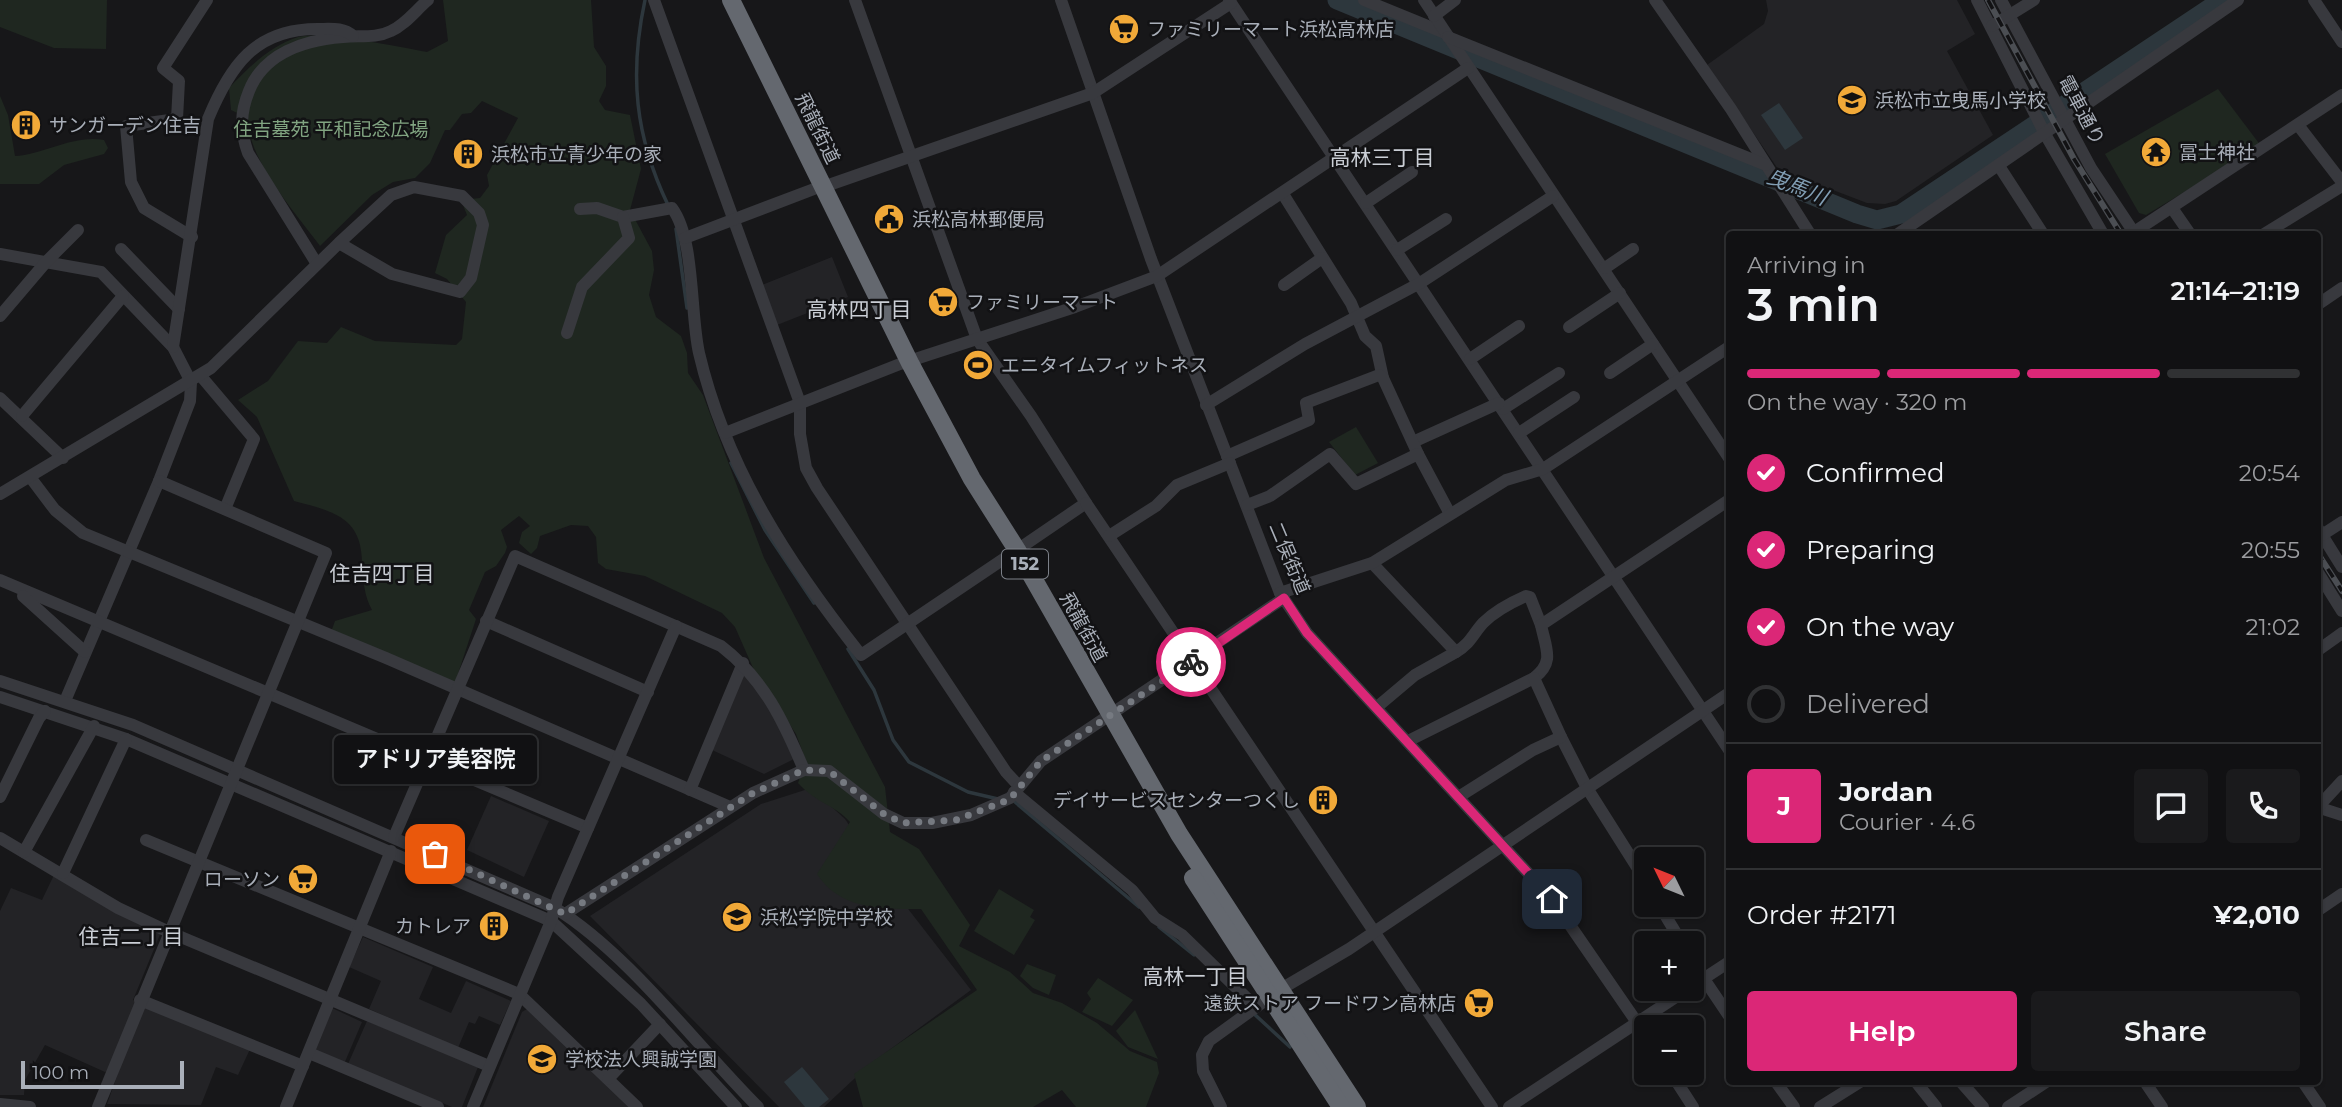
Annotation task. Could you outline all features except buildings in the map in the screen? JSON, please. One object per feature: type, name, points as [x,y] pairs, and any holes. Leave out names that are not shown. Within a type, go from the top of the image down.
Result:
[{"type":"highway","name":"飛龍街道","points":[[718,0],[819,188]]},
{"type":"highway","name":"飛龍街道","points":[[731,0],[905,364],[932,427],[1012,553],[1262,1003],[1341,1107]]},
{"type":"highway","name":"飛龍街道","points":[[1262,1003],[1357,1107]]},
{"type":"street","points":[[192,237],[144,208],[131,182],[126,127],[177,119],[179,81],[163,68],[207,0]]},
{"type":"street","points":[[317,264],[248,153],[242,136],[241,109],[252,82],[270,61],[287,50],[313,42],[353,36],[377,36],[391,32],[428,0]]},
{"type":"street","points":[[653,0],[800,404],[800,434],[806,468],[906,624],[1006,772],[1014,792],[1132,890],[1155,918],[1182,935],[1262,1003]]},
{"type":"street","points":[[855,0],[977,339],[1492,1107]]},
{"type":"street","name":"二俣街道","points":[[1061,0],[1157,276],[1282,596],[1307,633],[1460,796],[1552,899],[1634,1018]]},
{"type":"street","points":[[1364,0],[1767,167]]},
{"type":"street","points":[[1424,0],[1726,453]]},
{"type":"street","points":[[1434,16],[1455,0]]},
{"type":"street","points":[[1655,0],[1808,231]]},
{"type":"street","points":[[1977,0],[2043,131],[2101,231]]},
{"type":"street","name":"電車通り","points":[[2001,0],[2013,14],[2055,102],[2091,168],[2131,231]]},
{"type":"street","points":[[1992,26],[2034,0]]},
{"type":"street","points":[[1902,231],[1999,166],[2063,117],[2238,0]]},
{"type":"street","points":[[2314,0],[2342,42]]},
{"type":"street","points":[[685,238],[819,188],[1093,93],[1230,2],[1726,746]]},
{"type":"street","points":[[173,347],[208,119],[218,93],[238,64],[254,47],[275,33],[337,29],[353,36]]},
{"type":"street","points":[[725,433],[905,364],[1157,276],[1468,68]]},
{"type":"street","points":[[2138,231],[2342,95]]},
{"type":"street","points":[[2269,231],[2342,184],[2298,125]]},
{"type":"street","points":[[1999,166],[2041,231]]},
{"type":"street","points":[[1366,203],[1412,172]]},
{"type":"street","points":[[0,494],[196,379],[251,331],[317,264],[391,195],[414,187],[462,196],[479,213],[483,225],[471,278],[460,292],[392,274],[340,243]]},
{"type":"street","points":[[1283,194],[1357,317],[1365,336],[1376,346],[1383,366],[1383,379]]},
{"type":"street","points":[[1206,405],[1357,317],[1420,284],[1553,196]]},
{"type":"street","points":[[580,209],[597,208],[623,217],[669,209],[685,238],[699,352],[725,433],[759,510],[779,544],[860,655],[1086,503]]},
{"type":"street","points":[[2172,208],[2187,231]]},
{"type":"street","points":[[566,333],[582,286],[629,239],[623,217]]},
{"type":"street","points":[[1397,250],[1446,219]]},
{"type":"street","points":[[0,316],[46,261],[78,230]]},
{"type":"street","points":[[121,248],[179,309]]},
{"type":"street","points":[[1605,268],[1633,249]]},
{"type":"street","points":[[0,254],[101,272],[173,347],[196,379],[254,439],[225,509]]},
{"type":"street","points":[[1284,285],[1322,258]]},
{"type":"street","points":[[2321,302],[2342,288]]},
{"type":"street","points":[[1569,327],[1620,293]]},
{"type":"street","points":[[22,416],[123,296]]},
{"type":"street","points":[[1470,359],[1520,326]]},
{"type":"street","points":[[1610,373],[1653,344]]},
{"type":"street","points":[[473,1107],[551,921],[560,911],[753,793],[804,770],[829,771],[884,814],[903,823],[956,820],[1014,792],[1041,761],[1194,660],[1282,596],[1372,562],[1506,480],[1543,469],[1726,349]]},
{"type":"street","points":[[1413,442],[1501,406],[1559,373]]},
{"type":"street","points":[[1109,536],[1156,506],[1177,485],[1309,420],[1306,403],[1379,375],[1450,514]]},
{"type":"street","points":[[65,701],[159,481],[196,379]]},
{"type":"street","points":[[1519,433],[1574,397]]},
{"type":"street","points":[[0,398],[22,416],[63,458]]},
{"type":"street","points":[[1247,505],[1270,496],[1330,454],[1356,484],[1418,454]]},
{"type":"street","points":[[30,477],[65,520],[83,533],[730,807]]},
{"type":"street","points":[[98,1107],[326,553],[159,481]]},
{"type":"street","points":[[1541,625],[1726,502]]},
{"type":"street","points":[[2321,531],[2342,522]]},
{"type":"street","points":[[2321,533],[2342,567]]},
{"type":"street","points":[[394,837],[515,556],[720,646],[743,663],[772,701],[804,770]]},
{"type":"street","points":[[1372,562],[1456,652]]},
{"type":"street","points":[[2321,577],[2342,611]]},
{"type":"street","points":[[5,583],[588,828]]},
{"type":"street","points":[[5,583],[85,652]]},
{"type":"street","points":[[1377,707],[1415,675],[1469,644],[1474,634],[1496,611],[1530,597],[1541,625],[1548,661],[1546,668],[1534,678],[1408,741]]},
{"type":"street","points":[[486,621],[648,692]]},
{"type":"street","points":[[560,911],[588,828],[676,626]]},
{"type":"street","points":[[2321,648],[2342,633]]},
{"type":"street","points":[[690,790],[743,663]]},
{"type":"street","points":[[1534,678],[1587,788],[1634,862]]},
{"type":"street","points":[[0,681],[133,725],[560,911],[620,962],[751,1105]]},
{"type":"street","points":[[1221,1107],[1203,1071],[1202,1055],[1209,1041],[1262,1003],[1374,932],[1726,695]]},
{"type":"street","points":[[0,697],[94,726],[126,739],[551,921],[603,967],[660,1024],[736,1107]]},
{"type":"street","points":[[0,797],[39,718],[46,711]]},
{"type":"street","points":[[24,852],[94,726]]},
{"type":"street","points":[[1460,796],[1533,750],[1561,737]]},
{"type":"street","points":[[63,873],[126,739]]},
{"type":"street","points":[[2321,804],[2342,781]]},
{"type":"street","points":[[2321,808],[2342,816]]},
{"type":"street","points":[[146,840],[519,994],[637,1107]]},
{"type":"street","points":[[1,841],[63,873],[118,908],[169,932],[489,1066]]},
{"type":"street","points":[[286,1107],[391,851]]},
{"type":"street","points":[[2321,908],[2342,894]]},
{"type":"street","points":[[1704,979],[1726,963]]},
{"type":"street","points":[[1704,989],[1726,1013]]},
{"type":"street","points":[[140,1000],[303,1066]]},
{"type":"street","points":[[1646,1015],[1668,1001]]},
{"type":"street","points":[[1509,1107],[1634,1022]]},
{"type":"street","points":[[608,1079],[660,1024]]},
{"type":"street","points":[[309,1053],[438,1107]]},
{"type":"street","points":[[1679,1085],[1693,1107]]},
{"type":"street","points":[[1778,1085],[1794,1107]]},
{"type":"street","points":[[1821,1107],[1855,1085]]},
{"type":"street","points":[[1918,1085],[1936,1107]]},
{"type":"street","points":[[1964,1085],[1983,1107]]},
{"type":"street","points":[[2008,1107],[2041,1085]]},
{"type":"street","points":[[2147,1085],[2162,1107]]},
{"type":"street","points":[[2305,1085],[2320,1107]]},
{"type":"street","points":[[0,1104],[30,1107]]},
{"type":"shaded area","name":"浜松市立曳馬小学校","points":[[1766,0],[1957,0],[1975,34],[1947,51],[1993,135],[1896,201],[1885,204],[1867,203],[1778,169],[1707,65],[1764,24],[1768,11]]},
{"type":"shaded area","points":[[1779,103],[1803,138],[1785,150],[1761,115]]},
{"type":"shaded area","points":[[832,257],[848,297],[777,325],[762,285]]},
{"type":"shaded area","points":[[745,670],[763,692],[794,759],[764,774],[712,750]]},
{"type":"shaded area","name":"学校法人興誠学園","points":[[811,788],[845,819],[888,883],[971,990],[869,1065],[824,1107],[779,1107],[590,916],[761,804]]},
{"type":"shaded area","points":[[491,796],[549,821],[524,877],[467,850]]},
{"type":"shaded area","points":[[54,875],[161,932],[133,1000],[251,1047],[238,1075],[216,1067],[201,1105],[107,1104],[120,1068],[105,1072],[45,1045],[25,1080],[24,1095],[0,1095],[0,911],[11,888],[42,900]]},
{"type":"shaded area","points":[[363,937],[433,967],[419,999],[451,1013],[466,981],[511,1001],[500,1025],[479,1016],[475,1024],[469,1022],[458,1048],[369,1009],[381,981],[349,967]]},
{"type":"shaded area","points":[[332,1008],[362,1022],[344,1064],[314,1051]]},
{"type":"shaded area","name":"学校法人興誠学園","points":[[527,1009],[631,1107],[483,1107],[522,1012]]},
{"type":"shaded area","points":[[367,1021],[478,1067],[462,1107],[452,1107],[348,1064]]},
{"type":"shaded area","points":[[802,1067],[829,1099],[819,1107],[805,1107],[784,1082]]},
{"type":"green space","points":[[0,0],[107,0],[106,49],[54,48],[0,27]]},
{"type":"green space","name":"住吉墓苑 平和記念広場","points":[[443,0],[591,0],[594,47],[606,66],[606,86],[599,101],[605,110],[630,115],[641,169],[630,210],[652,251],[654,270],[649,295],[656,317],[681,336],[687,353],[688,373],[703,395],[764,558],[885,787],[890,832],[919,849],[970,925],[959,946],[1010,972],[1033,993],[1062,1003],[1097,1023],[1130,1051],[1157,1062],[1159,1073],[1146,1107],[1076,1107],[1062,1090],[1033,1107],[863,1107],[854,1074],[977,990],[921,909],[863,905],[837,895],[826,886],[817,874],[850,822],[798,783],[806,761],[796,734],[754,670],[735,627],[722,613],[645,576],[606,569],[598,563],[596,537],[588,526],[571,525],[540,536],[537,548],[531,554],[519,543],[522,532],[530,526],[519,516],[501,530],[507,547],[496,566],[485,572],[469,610],[476,619],[454,686],[331,632],[335,621],[372,610],[363,581],[361,547],[357,535],[342,518],[294,501],[257,417],[238,400],[268,381],[298,341],[327,343],[341,327],[375,341],[456,345],[462,339],[466,302],[447,279],[435,273],[446,235],[467,215],[461,200],[480,198],[489,186],[487,175],[518,118],[482,101],[471,113],[462,114],[450,130],[445,130],[430,163],[415,178],[393,182],[372,195],[320,246],[264,168],[250,134],[248,118],[231,110],[229,88],[269,52],[298,37],[342,38],[427,52],[448,41]]},
{"type":"green space","points":[[2218,89],[2261,146],[2146,215],[2139,213],[2105,154]]},
{"type":"green space","points":[[0,96],[8,115],[15,156],[93,139],[104,140],[108,148],[104,154],[64,165],[39,184],[0,184]]},
{"type":"green space","points":[[1356,427],[1378,463],[1355,475],[1329,442]]},
{"type":"green space","points":[[999,889],[1034,910],[1030,917],[1035,920],[1014,955],[974,931]]},
{"type":"green space","points":[[1027,964],[1056,975],[1049,995],[1033,988],[1020,976]]},
{"type":"green space","points":[[1098,978],[1133,1000],[1112,1026],[1082,1012],[1091,999],[1087,993]]},
{"type":"green space","points":[[1135,1010],[1158,1059],[1128,1047],[1116,1031]]},
{"type":"waterway","points":[[645,0],[637,54],[638,105],[648,154],[668,205]]},
{"type":"waterway","name":"曳馬川","points":[[1337,0],[1877,220],[1901,214],[2222,0]]},
{"type":"waterway","points":[[676,229],[687,308]]},
{"type":"waterway","points":[[731,463],[765,530],[814,603]]},
{"type":"waterway","points":[[848,649],[874,690],[893,740],[909,762],[968,792],[998,799]]},
{"type":"waterway","points":[[1015,802],[1139,907]]},
{"type":"waterway","points":[[1159,927],[1194,955]]},
{"type":"waterway","points":[[1252,1012],[1290,1047]]},
{"type":"railway","points":[[1988,0],[2074,159],[2119,231]]},
{"type":"railway","points":[[2321,558],[2342,591]]},
{"type":"way so far","points":[[435,854],[565,914],[604,886],[753,793],[804,770],[829,771],[853,787],[884,814],[903,823],[956,820],[1010,799],[1018,785],[1041,761],[1191,662]]},
{"type":"place","name":"ファミリーマート浜松高林店","points":[[1124,29]]},
{"type":"place","name":"浜松市立曳馬小学校","points":[[1852,100]]},
{"type":"place","name":"サンガーデン住吉","points":[[26,125]]},
{"type":"place","name":"冨士神社","points":[[2156,152]]},
{"type":"place","name":"浜松市立青少年の家","points":[[468,154]]},
{"type":"place","name":"浜松高林郵便局","points":[[889,219]]},
{"type":"place","name":"ファミリーマート","points":[[943,302]]},
{"type":"place","name":"エニタイムフィットネス","points":[[978,365]]},
{"type":"place","name":"デイサービスセンターつくし","points":[[1323,800]]},
{"type":"place","name":"アドリア美容院","points":[[435,854]]},
{"type":"place","name":"ローソン","points":[[303,879]]},
{"type":"place","name":"浜松学院中学校","points":[[737,917]]},
{"type":"place","name":"カトレア","points":[[494,926]]},
{"type":"place","name":"遠鉄ストア フードワン高林店","points":[[1479,1003]]},
{"type":"place","name":"学校法人興誠学園","points":[[542,1059]]},
{"type":"district","name":"高林三丁目","points":[[1382,158]]},
{"type":"district","name":"高林四丁目","points":[[859,310]]},
{"type":"district","name":"住吉四丁目","points":[[382,574]]},
{"type":"district","name":"住吉二丁目","points":[[131,937]]},
{"type":"district","name":"高林一丁目","points":[[1195,977]]},
{"type":"route","points":[[1191,662],[1284,598],[1307,633],[1460,796],[1552,899]]}]
